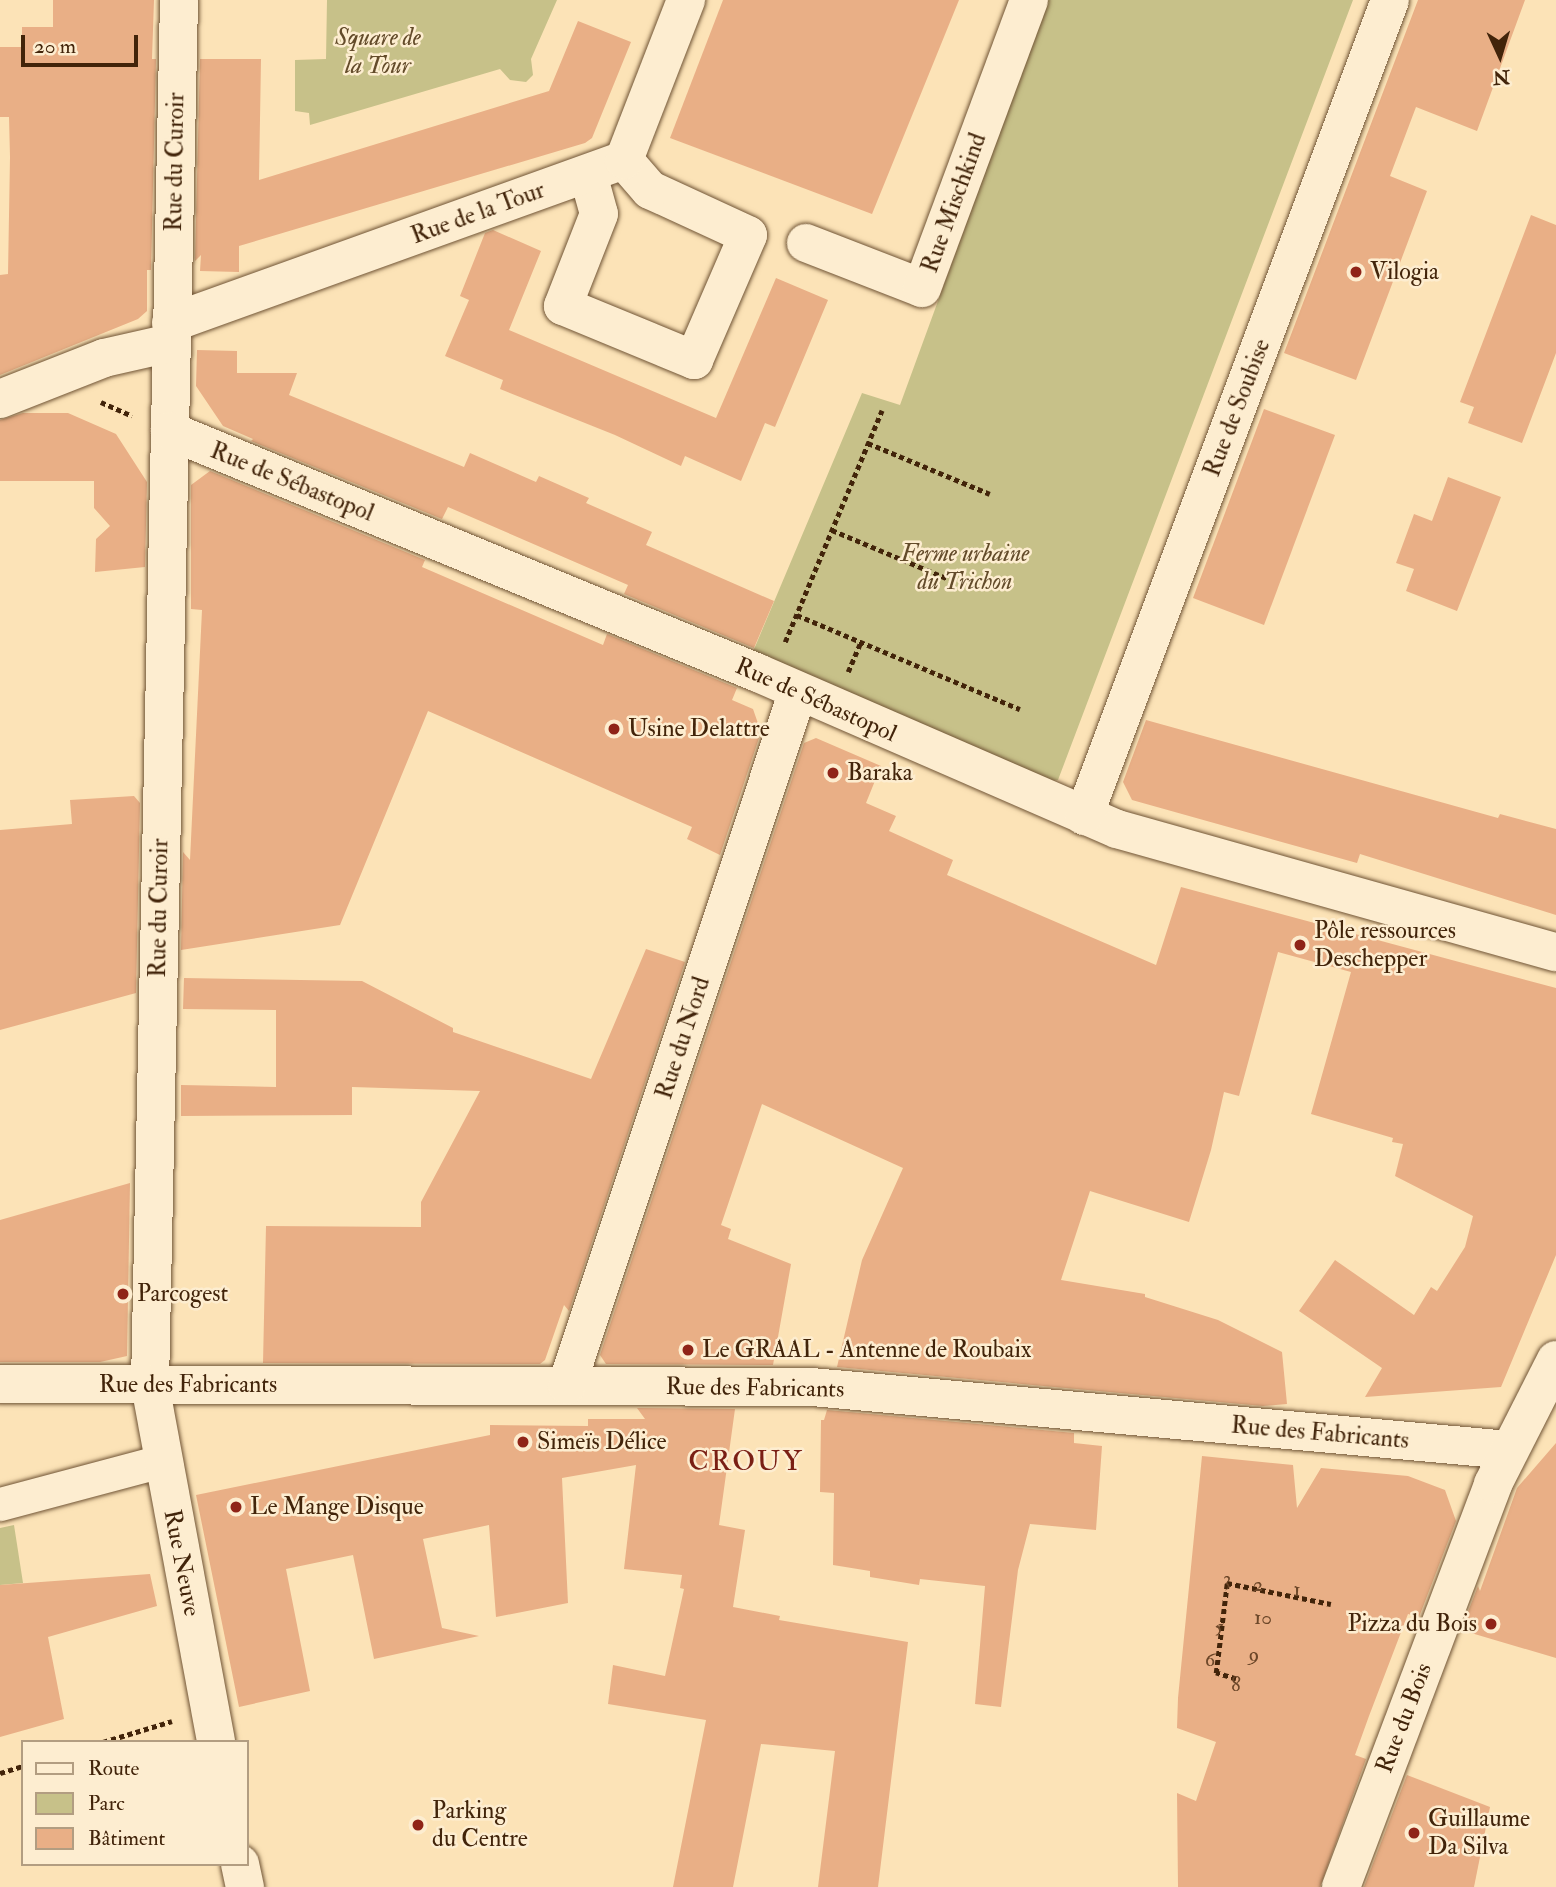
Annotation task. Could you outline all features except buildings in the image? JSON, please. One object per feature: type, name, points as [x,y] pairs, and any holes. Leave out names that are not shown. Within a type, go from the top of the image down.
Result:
[{"type":"street","name":"Rue du Curoir","points":[[150,1385],[179,0]]},
{"type":"street","points":[[588,174],[598,214],[563,306],[694,360],[748,235],[650,190],[624,160],[686,0]]},
{"type":"street","name":"Rue Mischkind","points":[[806,243],[922,288],[1029,0]]},
{"type":"street","name":"Rue de Soubise","points":[[1084,816],[1390,0]]},
{"type":"street","name":"Rue de la Tour","points":[[170,333],[624,160]]},
{"type":"street","points":[[0,399],[170,333]]},
{"type":"street","name":"Rue de Sébastopol","points":[[170,430],[785,685],[1084,816],[1145,838],[1530,942],[1556,952]]},
{"type":"street","name":"Rue du Nord","points":[[567,1385],[785,685]]},
{"type":"street","name":"Rue du Bois","points":[[1341,1887],[1407,1707],[1508,1450],[1556,1360]]},
{"type":"street","name":"Rue des Fabricants","points":[[0,1384],[567,1385],[851,1390],[1508,1450]]},
{"type":"street","name":"Rue Neuve","points":[[150,1385],[213,1726]]},
{"type":"street","points":[[0,1504],[162,1461]]},
{"type":"street","points":[[240,1866],[245,1887]]},
{"type":"path","points":[[50,378],[170,430]]},
{"type":"path","points":[[785,685],[797,615],[882,410]]},
{"type":"path","points":[[868,443],[990,494]]},
{"type":"path","points":[[832,530],[951,580]]},
{"type":"path","points":[[797,615],[1020,709]]},
{"type":"path","points":[[1236,1679],[1216,1674],[1227,1583],[1331,1604]]},
{"type":"path","points":[[117,1740],[213,1726]]},
{"type":"path","points":[[0,1773],[21,1767]]},
{"type":"green space","name":"Square de la Tour","points":[[327,0],[557,0],[531,59],[533,75],[526,82],[510,80],[500,69],[310,125],[309,113],[295,111],[295,60],[326,59]]},
{"type":"green space","name":"Ferme urbaine du Trichon","points":[[1048,0],[1353,0],[1058,780],[1046,782],[752,654],[862,393],[900,405]]},
{"type":"green space","points":[[14,1525],[23,1583],[0,1585],[0,1528]]},
{"type":"place","name":"Vilogia","points":[[1356,272]]},
{"type":"place","name":"Usine Delattre","points":[[614,729]]},
{"type":"place","name":"Baraka","points":[[833,773]]},
{"type":"place","name":"Pôle ressources Deschepper","points":[[1300,945]]},
{"type":"place","name":"Parcogest","points":[[123,1294]]},
{"type":"place","name":"Le GRAAL - Antenne de Roubaix","points":[[688,1350]]},
{"type":"place","name":"Simeïs Délice","points":[[523,1442]]},
{"type":"place","name":"Le Mange Disque","points":[[236,1507]]},
{"type":"place","name":"Pizza du Bois","points":[[1491,1624]]},
{"type":"place","name":"Parking du Centre","points":[[418,1825]]},
{"type":"place","name":"Guillaume Da Silva","points":[[1414,1833]]},
{"type":"district","name":"CROUY","points":[[746,1462]]}]
